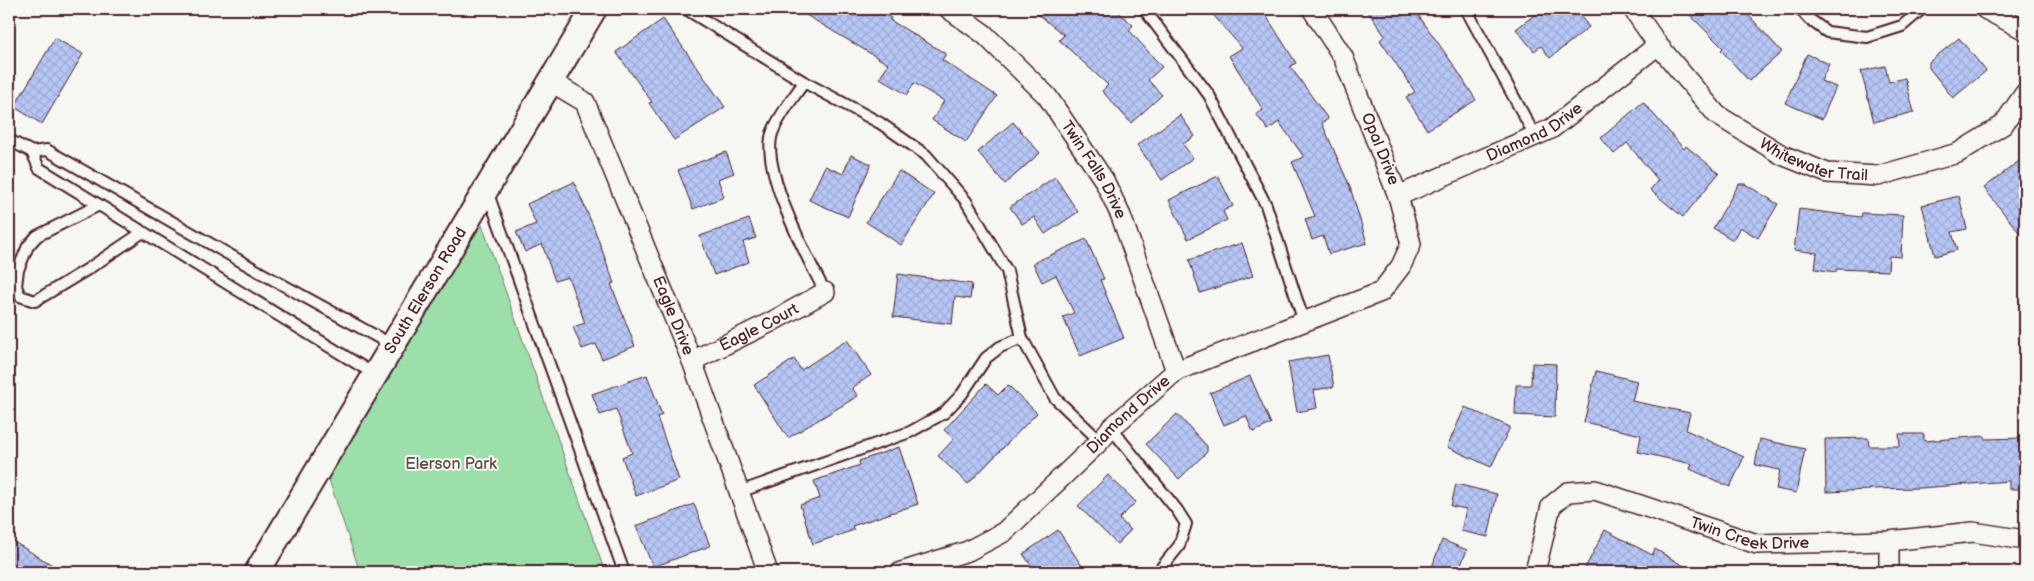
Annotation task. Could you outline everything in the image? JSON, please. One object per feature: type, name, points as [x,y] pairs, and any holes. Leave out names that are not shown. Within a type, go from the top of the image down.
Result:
[{"type":"street","name":"South Elerson Road","points":[[257,572],[594,9]]},
{"type":"street","name":"Twin Falls Drive","points":[[949,9],[984,34],[1047,96],[1104,180],[1121,216],[1176,371]]},
{"type":"street","name":"Opal Drive","points":[[1312,9],[1343,57],[1398,196],[1410,244],[1401,266],[1381,292]]},
{"type":"street","name":"Whitewater Trail","points":[[1634,9],[1658,45],[1717,115],[1782,155],[1827,174],[1878,176],[1958,153],[2003,125],[2025,93]]},
{"type":"street","points":[[1986,9],[2025,30]]},
{"type":"street","name":"Diamond Drive","points":[[1398,196],[1551,129],[1658,45]]},
{"type":"street","name":"Eagle Drive","points":[[550,81],[585,102],[692,361],[768,572]]},
{"type":"street","name":"Eagle Court","points":[[692,361],[771,322],[825,292]]},
{"type":"street","name":"Diamond Drive","points":[[901,572],[968,551],[1004,532],[1105,435],[1176,371],[1381,292]]},
{"type":"street","name":"Twin Creek Drive","points":[[1535,572],[1551,506],[1568,492],[1595,490],[1757,544],[1889,541],[1973,532],[2025,540]]},
{"type":"street","points":[[1889,541],[1889,572]]},
{"type":"lane","points":[[686,9],[804,82],[880,123],[926,155],[966,201],[1007,271],[1022,338],[1055,398],[1070,414],[1105,435],[1177,510],[1186,524],[1180,546],[1158,572]]},
{"type":"lane","points":[[1144,9],[1209,95],[1257,188],[1266,206],[1304,322]]},
{"type":"lane","points":[[1466,9],[1535,136]]},
{"type":"lane","points":[[1800,9],[1809,19],[1827,32],[1867,37],[1902,26],[1922,9]]},
{"type":"lane","points":[[804,82],[772,132],[770,154],[776,180],[800,244],[825,292]]},
{"type":"lane","points":[[9,140],[32,152],[47,150],[263,274],[392,345]]},
{"type":"lane","points":[[32,152],[39,168],[374,374]]},
{"type":"lane","points":[[486,188],[624,572]]},
{"type":"lane","points":[[99,205],[37,236],[28,246],[18,270],[16,286],[20,296],[35,300],[143,232]]},
{"type":"lane","points":[[739,492],[910,432],[944,413],[962,394],[986,358],[1000,347],[1022,338]]},
{"type":"green space","name":"Elerson Park","points":[[482,225],[605,572],[360,572],[323,462]]},
{"type":"building","points":[[796,9],[876,9],[891,18],[890,20],[946,54],[942,60],[997,96],[966,142],[932,120],[944,101],[914,83],[907,95],[880,78],[888,64]]},
{"type":"building","points":[[1031,9],[1115,9],[1133,25],[1129,30],[1162,67],[1148,80],[1162,95],[1131,123],[1102,91],[1108,85],[1059,40],[1064,35]]},
{"type":"building","points":[[1208,9],[1262,9],[1296,63],[1290,66],[1328,119],[1322,123],[1350,187],[1367,243],[1329,254],[1323,236],[1312,240],[1305,219],[1315,216],[1292,162],[1304,157],[1279,122],[1268,130],[1256,114],[1263,110],[1229,56],[1242,48]]},
{"type":"building","points":[[1366,9],[1414,9],[1476,100],[1427,130],[1406,97],[1415,92],[1380,40],[1385,36]]},
{"type":"building","points":[[1542,9],[1575,9],[1589,27],[1550,58],[1541,46],[1534,51],[1516,29]]},
{"type":"building","points":[[1684,9],[1743,9],[1782,52],[1749,81],[1721,50],[1723,48]]},
{"type":"building","points":[[663,19],[725,107],[674,140],[649,103],[652,102],[616,52]]},
{"type":"building","points":[[55,38],[83,54],[42,124],[14,107]]},
{"type":"building","points":[[1959,38],[1986,71],[1953,98],[1929,68],[1929,62]]},
{"type":"building","points":[[1807,54],[1829,64],[1821,81],[1836,87],[1822,119],[1785,103]]},
{"type":"building","points":[[1885,66],[1889,82],[1905,78],[1914,112],[1874,122],[1861,71]]},
{"type":"building","points":[[1643,102],[1684,149],[1686,146],[1719,173],[1683,217],[1650,190],[1658,180],[1627,143],[1614,154],[1601,138]]},
{"type":"building","points":[[1180,115],[1195,136],[1183,144],[1193,158],[1162,180],[1137,145]]},
{"type":"building","points":[[1013,122],[1040,153],[1005,184],[978,152]]},
{"type":"building","points":[[726,152],[734,173],[718,179],[724,197],[693,209],[678,170]]},
{"type":"building","points":[[851,155],[871,164],[848,217],[809,200],[825,166],[843,174]]},
{"type":"building","points":[[2019,161],[2025,170],[2025,240],[1984,188]]},
{"type":"building","points":[[899,171],[934,194],[901,245],[866,222]]},
{"type":"building","points":[[1218,176],[1233,206],[1223,211],[1227,220],[1188,239],[1169,200]]},
{"type":"building","points":[[1055,177],[1078,212],[1045,234],[1034,217],[1022,224],[1010,207]]},
{"type":"building","points":[[574,182],[594,228],[614,283],[611,284],[635,346],[602,359],[596,344],[582,349],[573,327],[585,323],[568,277],[555,281],[542,244],[525,252],[516,232],[536,224],[527,204]]},
{"type":"building","points":[[1739,184],[1745,184],[1778,204],[1758,238],[1740,227],[1733,240],[1713,228]]},
{"type":"building","points":[[1959,196],[1967,229],[1952,232],[1957,250],[1935,256],[1922,205]]},
{"type":"building","points":[[1799,209],[1861,217],[1862,213],[1903,215],[1901,257],[1889,256],[1888,271],[1836,269],[1836,272],[1815,269],[1817,253],[1794,250]]},
{"type":"building","points":[[749,219],[756,238],[743,242],[749,262],[714,275],[700,236]]},
{"type":"building","points":[[1086,239],[1104,279],[1100,280],[1124,338],[1080,356],[1063,317],[1074,313],[1056,275],[1042,282],[1033,263]]},
{"type":"building","points":[[1242,243],[1253,276],[1200,293],[1189,260]]},
{"type":"building","points":[[898,274],[972,284],[970,299],[955,297],[952,324],[893,317]]},
{"type":"building","points":[[847,340],[871,375],[852,388],[858,396],[788,438],[754,385],[794,359],[801,370]]},
{"type":"building","points":[[1328,355],[1334,387],[1314,390],[1317,408],[1297,412],[1288,362]]},
{"type":"building","points":[[1532,363],[1556,364],[1555,417],[1515,415],[1516,385],[1531,385]]},
{"type":"building","points":[[1596,371],[1637,381],[1632,401],[1690,413],[1686,430],[1744,457],[1730,487],[1690,469],[1692,464],[1638,452],[1641,435],[1584,422]]},
{"type":"building","points":[[647,375],[662,415],[657,417],[679,480],[636,496],[622,457],[632,453],[616,409],[600,415],[592,394]]},
{"type":"building","points":[[1250,376],[1271,424],[1253,432],[1246,416],[1224,425],[1210,393]]},
{"type":"building","points":[[986,384],[998,395],[1008,385],[1037,413],[968,484],[938,456],[954,439],[944,430]]},
{"type":"building","points":[[1465,407],[1510,427],[1491,467],[1447,447]]},
{"type":"building","points":[[1177,414],[1207,446],[1207,452],[1179,479],[1146,444]]},
{"type":"building","points":[[1899,434],[1924,434],[1924,441],[1985,436],[1985,439],[2025,438],[2025,489],[2009,489],[2009,481],[1921,488],[1826,492],[1825,439],[1868,438],[1869,446],[1900,446]]},
{"type":"building","points":[[1760,439],[1805,449],[1796,493],[1776,489],[1780,470],[1755,465]]},
{"type":"building","points":[[899,447],[918,504],[852,526],[854,530],[813,544],[800,505],[820,498],[814,481],[860,465],[859,461]]},
{"type":"building","points":[[1108,475],[1136,502],[1119,519],[1131,530],[1117,544],[1078,506]]},
{"type":"building","points":[[1456,484],[1497,494],[1488,537],[1461,531],[1466,509],[1451,506]]},
{"type":"building","points":[[694,504],[710,546],[653,567],[636,526]]},
{"type":"building","points":[[1058,530],[1086,572],[1036,572],[1023,554]]},
{"type":"building","points":[[1605,530],[1652,555],[1655,549],[1694,572],[1583,572]]},
{"type":"building","points":[[9,539],[64,572],[9,572]]},
{"type":"building","points":[[1442,540],[1467,550],[1458,572],[1430,572]]}]
